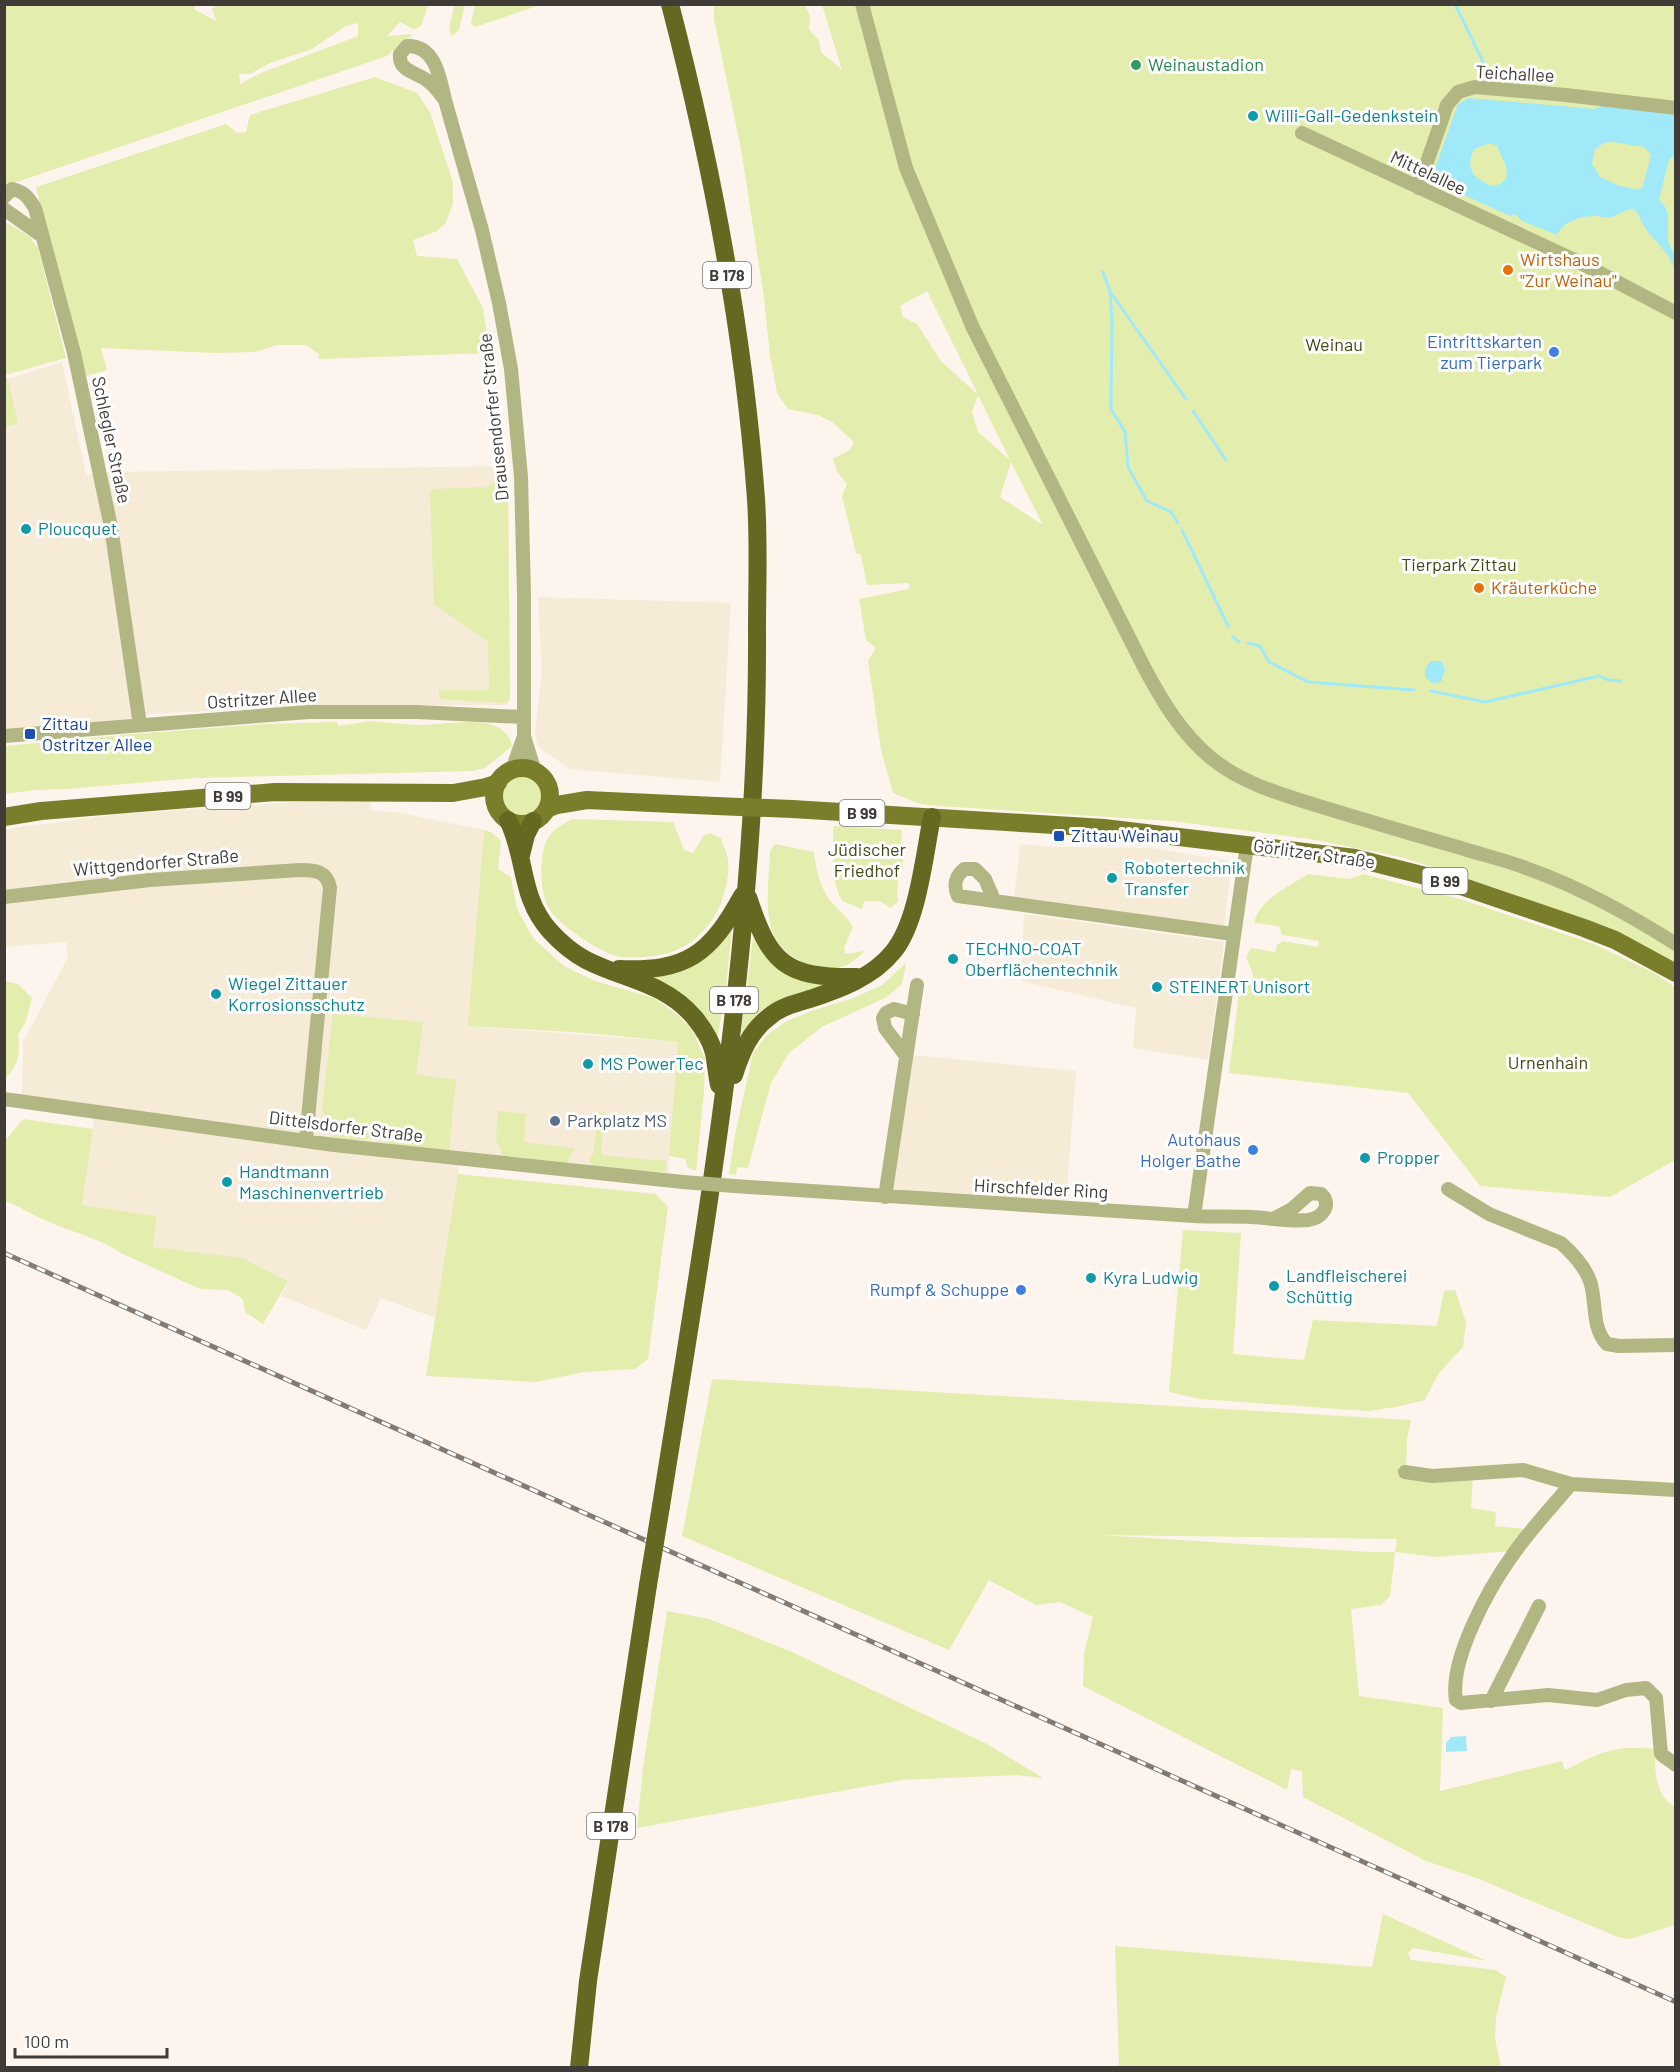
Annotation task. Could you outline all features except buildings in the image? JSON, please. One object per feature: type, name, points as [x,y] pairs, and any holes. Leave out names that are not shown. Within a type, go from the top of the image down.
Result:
[{"type":"highway","name":"B 178","points":[[579,2067],[588,1980],[723,1111],[746,889],[758,695],[756,501],[742,371],[721,240],[689,79],[670,4]]},
{"type":"highway","points":[[520,857],[526,835],[540,815]]},
{"type":"highway","points":[[723,1111],[741,1054],[755,1031],[770,1016],[788,1006],[832,992],[862,977],[877,968],[893,953],[909,924],[932,817]]},
{"type":"highway","points":[[508,820],[520,857],[528,894],[545,924],[561,942],[584,959],[664,992],[683,1004],[701,1025],[714,1053],[723,1111]]},
{"type":"highway","points":[[606,969],[639,970],[688,960],[704,949],[725,927],[746,889]]},
{"type":"highway","points":[[746,889],[758,928],[772,952],[788,966],[810,975],[862,977]]},
{"type":"main road","points":[[526,769],[535,772],[545,780],[550,794],[540,815],[520,824],[508,820],[496,806],[494,796],[498,783],[512,770],[526,769]]},
{"type":"main road","name":"B 99","points":[[4,817],[41,811],[275,792],[453,793],[498,783]]},
{"type":"main road","name":"B 99","points":[[548,787],[587,800]]},
{"type":"main road","name":"B 99","points":[[453,793],[484,800],[496,806]]},
{"type":"main road","name":"B 99","points":[[540,815],[568,802],[587,800],[932,817]]},
{"type":"main road","name":"Görlitzer Straße","points":[[932,817],[1104,828],[1355,858],[1449,882],[1615,940],[1676,973]]},
{"type":"street","points":[[862,4],[906,168],[974,328],[1144,667],[1162,701],[1183,730],[1211,758],[1242,779],[1265,789],[1525,867],[1595,897],[1676,944]]},
{"type":"street","name":"Teichallee","points":[[1418,188],[1447,105],[1458,92],[1474,87],[1676,108]]},
{"type":"street","name":"Drausendorfer Straße","points":[[445,100],[482,230],[511,369],[521,477],[524,736],[535,772]]},
{"type":"street","name":"Mittelallee","points":[[1302,133],[1579,262],[1676,313]]},
{"type":"street","name":"Schlegler Straße","points":[[4,196],[12,189],[27,194],[35,208],[74,353],[111,527],[140,725]]},
{"type":"street","points":[[4,209],[42,236]]},
{"type":"street","name":"Ostritzer Allee","points":[[4,736],[309,712],[417,712],[523,717]]},
{"type":"street","name":"Drausendorfer Straße","points":[[512,770],[524,736]]},
{"type":"street","points":[[1194,1216],[1247,844]]},
{"type":"street","name":"Wittgendorfer Straße","points":[[4,897],[150,880],[312,870],[325,875],[330,888],[306,1140]]},
{"type":"street","points":[[994,900],[1233,934]]},
{"type":"street","points":[[885,1197],[917,985]]},
{"type":"street","points":[[906,1056],[885,1028],[883,1018],[886,1013],[894,1009],[913,1014]]},
{"type":"street","name":"Dittelsdorfer Straße","points":[[4,1100],[490,1162],[734,1186]]},
{"type":"street","name":"Hirschfelder Ring","points":[[734,1186],[1194,1216],[1273,1219]]},
{"type":"street","points":[[1448,1189],[1490,1214],[1561,1243],[1570,1251],[1589,1280],[1599,1331],[1607,1344],[1619,1346],[1676,1345]]},
{"type":"street","points":[[1406,1472],[1432,1476],[1523,1470],[1571,1484],[1676,1490]]},
{"type":"street","points":[[1571,1484],[1512,1555],[1477,1617],[1467,1638],[1459,1666],[1456,1700],[1461,1703],[1548,1695],[1597,1700],[1626,1690],[1646,1688],[1656,1698],[1662,1754],[1676,1765]]},
{"type":"street","points":[[1491,1701],[1539,1606]]},
{"type":"shaded area","points":[[62,362],[86,475],[107,472],[508,466],[510,699],[506,705],[352,705],[264,708],[149,714],[127,719],[5,731],[4,427],[18,423],[8,379]]},
{"type":"shaded area","points":[[538,597],[731,603],[720,782],[570,769],[538,747],[535,731],[542,672]]},
{"type":"shaded area","points":[[370,800],[371,811],[396,812],[484,830],[469,1026],[678,1042],[668,1173],[459,1153],[458,1174],[436,1318],[381,1298],[366,1330],[281,1296],[288,1281],[242,1258],[153,1247],[157,1216],[82,1205],[96,1105],[22,1095],[23,1042],[68,957],[66,942],[5,947],[5,829],[120,814],[314,801]]},
{"type":"shaded area","points":[[1020,844],[1057,847],[1151,848],[1232,861],[1224,928],[1014,898]]},
{"type":"shaded area","points":[[1024,914],[1224,942],[1208,1060],[1133,1048],[1136,1008],[1021,981]]},
{"type":"shaded area","points":[[912,1055],[1076,1071],[1066,1203],[892,1191]]},
{"type":"green space","points":[[475,4],[540,5],[475,27],[471,23]]},
{"type":"green space","points":[[5,5],[196,5],[194,9],[216,21],[212,9],[217,5],[428,5],[421,26],[414,29],[400,22],[387,36],[410,34],[412,36],[404,40],[387,56],[5,188]],"holes":[[[358,23],[358,36],[261,73],[240,84],[239,74],[250,74],[270,63],[312,49],[346,26]]]},
{"type":"green space","points":[[454,5],[465,5],[459,30],[452,36],[449,30]]},
{"type":"green space","name":"Weinau","points":[[714,5],[805,5],[810,16],[809,29],[819,41],[821,52],[842,70],[822,5],[1675,5],[1675,966],[1615,934],[1508,892],[1401,857],[1310,839],[1172,821],[920,804],[893,793],[881,750],[868,660],[876,648],[866,640],[859,599],[909,589],[909,583],[867,585],[861,555],[856,553],[842,496],[847,484],[838,473],[833,459],[850,450],[854,442],[832,422],[818,415],[788,409],[777,393],[741,149],[714,19]],"holes":[[[927,291],[977,392],[976,393],[941,361],[917,324],[903,317],[900,306]],[[978,395],[1010,460],[978,432],[972,412]],[[1011,462],[1043,525],[1000,497]]]},
{"type":"green space","points":[[375,77],[417,93],[430,112],[453,182],[453,204],[445,224],[437,231],[413,240],[417,256],[457,259],[483,308],[490,353],[319,359],[319,354],[306,345],[277,345],[255,352],[215,353],[101,348],[107,370],[83,377],[36,187],[226,124],[237,133],[246,132],[250,115]]},
{"type":"green space","points":[[5,222],[29,236],[38,248],[66,358],[5,375]]},
{"type":"green space","points":[[5,375],[8,379],[18,423],[5,427]]},
{"type":"green space","points":[[500,479],[508,482],[510,699],[505,703],[439,699],[439,690],[489,690],[488,642],[434,604],[430,492],[432,489],[488,487]]},
{"type":"green space","points":[[370,721],[416,725],[460,722],[487,724],[499,728],[507,735],[512,746],[485,768],[473,771],[196,778],[5,794],[5,746],[114,736],[115,739],[119,739],[120,735],[265,724],[337,722],[338,726]]},
{"type":"green space","points":[[523,775],[538,781],[544,796],[538,811],[523,817],[508,811],[502,796],[508,781]]},
{"type":"green space","points":[[573,819],[673,822],[684,850],[693,853],[704,835],[710,833],[721,838],[728,860],[727,884],[719,907],[705,930],[687,944],[668,953],[646,957],[622,957],[600,949],[564,925],[552,913],[544,897],[541,865],[550,835]]},
{"type":"green space","name":"Jüdischer Friedhof","points":[[833,826],[902,830],[900,851],[903,854],[903,869],[899,869],[898,902],[890,908],[880,901],[864,901],[862,909],[842,901],[835,883]]},
{"type":"green space","points":[[484,830],[491,832],[501,841],[498,869],[511,877],[517,909],[533,938],[564,966],[595,981],[654,998],[678,1015],[692,1030],[705,1058],[696,1171],[687,1167],[686,1159],[669,1156],[678,1042],[586,1033],[468,1026]]},
{"type":"green space","points":[[775,844],[814,852],[825,893],[853,927],[844,948],[845,954],[864,951],[856,959],[840,967],[824,968],[802,961],[786,951],[776,939],[770,924],[768,908],[770,851]]},
{"type":"green space","name":"Urnenhain","points":[[1308,874],[1349,879],[1363,874],[1460,899],[1594,944],[1656,974],[1675,987],[1675,1160],[1610,1197],[1480,1186],[1408,1093],[1229,1073],[1239,993],[1254,977],[1246,957],[1251,948],[1275,952],[1277,945],[1283,941],[1318,947],[1319,941],[1282,935],[1279,926],[1254,923],[1257,914],[1269,900]]},
{"type":"green space","points":[[732,926],[726,988],[717,1041],[698,1009],[681,995],[648,978]]},
{"type":"green space","points":[[753,938],[761,945],[832,985],[744,1035],[741,1033]]},
{"type":"green space","points":[[906,963],[902,984],[887,997],[822,1027],[789,1053],[771,1083],[748,1168],[737,1167],[736,1175],[729,1174],[753,1053],[768,1034],[787,1021],[851,999],[882,985]]},
{"type":"green space","points":[[5,981],[18,984],[32,998],[26,1021],[18,1035],[18,1059],[5,1079]]},
{"type":"green space","points":[[333,1014],[423,1022],[416,1074],[456,1080],[449,1151],[391,1146],[381,1132],[375,1132],[366,1140],[334,1140],[322,1109]]},
{"type":"green space","points":[[498,1111],[526,1114],[524,1142],[574,1148],[567,1164],[504,1158],[496,1140]]},
{"type":"green space","points":[[598,1112],[604,1113],[601,1155],[666,1161],[665,1172],[594,1167],[588,1159],[593,1155]]},
{"type":"green space","points":[[23,1119],[93,1129],[82,1205],[157,1216],[153,1247],[242,1258],[288,1281],[263,1324],[245,1312],[243,1299],[228,1290],[200,1289],[104,1243],[47,1221],[5,1201],[5,1141]]},
{"type":"green space","points":[[458,1174],[656,1194],[668,1207],[648,1359],[635,1369],[584,1372],[536,1382],[426,1376]]},
{"type":"green space","points":[[1183,1230],[1241,1233],[1233,1354],[1304,1360],[1313,1320],[1437,1326],[1444,1291],[1455,1290],[1466,1322],[1463,1347],[1439,1373],[1425,1400],[1396,1407],[1368,1411],[1200,1399],[1169,1392]]},
{"type":"green space","points":[[712,1379],[1411,1420],[1407,1439],[1406,1475],[1473,1475],[1471,1508],[1496,1512],[1495,1526],[1527,1529],[1511,1551],[1436,1557],[1395,1552],[1390,1596],[1381,1605],[1351,1609],[1359,1696],[1443,1708],[1440,1791],[1562,1761],[1565,1770],[1598,1754],[1618,1749],[1655,1749],[1659,1788],[1668,1802],[1675,1807],[1675,1925],[1630,1939],[1618,1937],[1474,1877],[1426,1861],[1303,1797],[1302,1771],[1291,1769],[1287,1790],[1083,1686],[1084,1654],[1093,1617],[1060,1602],[1036,1605],[989,1580],[949,1650],[682,1536]],"holes":[[[1100,1535],[1397,1539],[1395,1552]]]},
{"type":"green space","points":[[667,1611],[709,1619],[792,1652],[987,1744],[1043,1778],[1017,1775],[902,1780],[637,1828],[643,1768]]},
{"type":"green space","points":[[1383,1914],[1487,1961],[1413,1948],[1408,1953],[1411,1960],[1496,1970],[1506,1977],[1496,2017],[1495,2039],[1501,2067],[1119,2067],[1115,1946],[1372,1967]]},
{"type":"water","points":[[1469,98],[1595,109],[1605,104],[1675,112],[1675,155],[1669,160],[1659,199],[1667,211],[1668,238],[1675,254],[1675,271],[1673,264],[1648,232],[1634,209],[1612,217],[1591,216],[1574,220],[1564,226],[1557,235],[1522,221],[1515,214],[1510,216],[1440,184],[1434,171],[1458,104]],"holes":[[[1613,142],[1644,147],[1651,155],[1643,186],[1639,190],[1620,186],[1600,177],[1592,164],[1595,149],[1604,143]],[[1490,143],[1497,146],[1506,166],[1507,177],[1501,184],[1491,186],[1475,176],[1470,162],[1474,149]]]},
{"type":"water","points":[[1430,661],[1442,661],[1445,670],[1441,682],[1433,683],[1425,677],[1425,670]]},
{"type":"water","points":[[1466,1736],[1467,1751],[1446,1752],[1446,1743],[1451,1737]]},
{"type":"waterway","points":[[1455,4],[1486,68],[1490,83]]},
{"type":"waterway","points":[[1103,272],[1110,291],[1112,320],[1111,409],[1125,432],[1128,467],[1147,501],[1171,512],[1178,523]]},
{"type":"waterway","points":[[1111,293],[1186,399]]},
{"type":"waterway","points":[[1193,411],[1226,460]]},
{"type":"waterway","points":[[1182,530],[1228,626]]},
{"type":"waterway","points":[[1233,637],[1239,642]]},
{"type":"waterway","points":[[1248,643],[1260,646],[1269,662],[1308,682],[1414,690]]},
{"type":"waterway","points":[[1431,691],[1485,702],[1599,676],[1608,680],[1621,681]]},
{"type":"railway","points":[[4,1253],[1676,2002]]},
{"type":"place","name":"Weinaustadion","points":[[1136,65]]},
{"type":"place","name":"Willi-Gall-Gedenkstein","points":[[1253,116]]},
{"type":"place","name":"Wirtshaus \"Zur Weinau\"","points":[[1508,270]]},
{"type":"place","name":"Eintrittskarten zum Tierpark","points":[[1554,352]]},
{"type":"place","name":"Ploucquet","points":[[26,529]]},
{"type":"place","name":"Kräuterküche","points":[[1479,588]]},
{"type":"place","name":"Zittau Ostritzer Allee","points":[[30,734]]},
{"type":"place","name":"Zittau Weinau","points":[[1059,836]]},
{"type":"place","name":"Robotertechnik Transfer","points":[[1112,878]]},
{"type":"place","name":"TECHNO-COAT Oberflächentechnik","points":[[953,959]]},
{"type":"place","name":"STEINERT Unisort","points":[[1157,987]]},
{"type":"place","name":"Wiegel Zittauer Korrosionsschutz","points":[[216,994]]},
{"type":"place","name":"MS PowerTec","points":[[588,1064]]},
{"type":"place","name":"Parkplatz MS","points":[[555,1121]]},
{"type":"place","name":"Autohaus Holger Bathe","points":[[1253,1150]]},
{"type":"place","name":"Propper","points":[[1365,1158]]},
{"type":"place","name":"Handtmann Maschinenvertrieb","points":[[227,1182]]},
{"type":"place","name":"Kyra Ludwig","points":[[1091,1278]]},
{"type":"place","name":"Landfleischerei Schüttig","points":[[1274,1286]]},
{"type":"place","name":"Rumpf & Schuppe","points":[[1021,1290]]},
{"type":"park label","name":"Tierpark Zittau","points":[[1459,565]]}]
